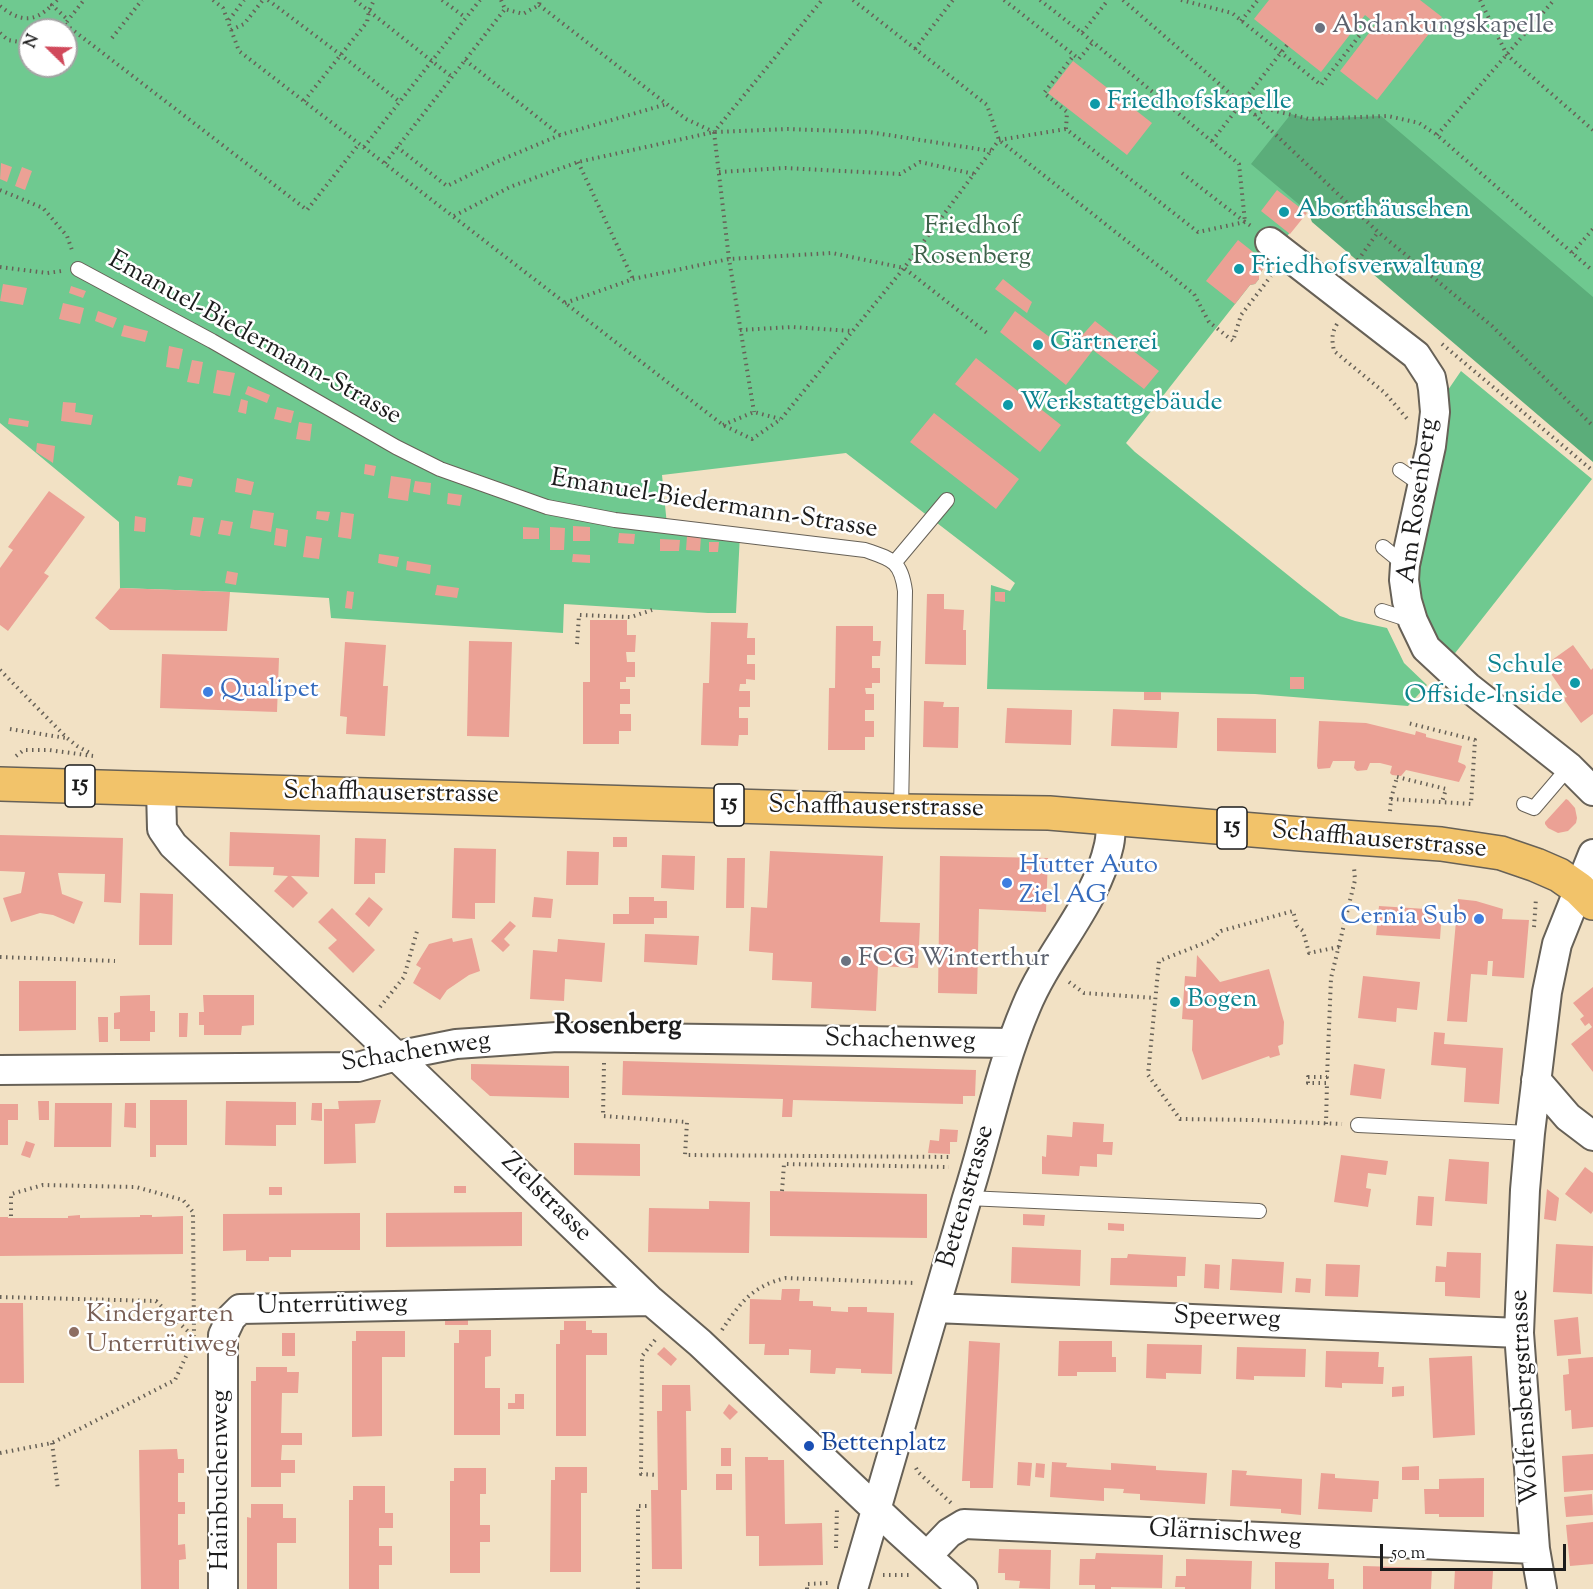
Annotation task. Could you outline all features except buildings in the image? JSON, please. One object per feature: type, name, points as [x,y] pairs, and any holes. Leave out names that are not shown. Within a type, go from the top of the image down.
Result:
[{"type":"main road","name":"Schaffhauserstrasse","points":[[0,784],[901,811],[1049,813],[1441,844],[1501,854],[1536,865],[1559,875],[1586,896]]},
{"type":"street","name":"Am Rosenberg","points":[[1270,242],[1346,290],[1416,355],[1431,378],[1435,412],[1431,446],[1404,580],[1413,621],[1426,648],[1468,687],[1569,767],[1593,791]]},
{"type":"street","name":"Zielstrasse","points":[[161,789],[162,829],[173,845],[651,1301],[700,1343],[877,1509],[921,1565],[963,1589]]},
{"type":"street","name":"Bettenstrasse","points":[[841,1586],[877,1509],[1011,1043],[1027,1004],[1047,966],[1088,900],[1105,862],[1110,843],[1111,818]]},
{"type":"street","points":[[1586,896],[1593,855]]},
{"type":"street","name":"Wolfensbergstrasse","points":[[1542,1589],[1535,1550],[1519,1333],[1525,1190],[1547,992],[1557,944],[1586,896]]},
{"type":"street","name":"Schachenweg","points":[[0,1070],[358,1067],[396,1056],[456,1044],[557,1038],[1011,1043]]},
{"type":"street","points":[[1536,1080],[1568,1117],[1593,1136]]},
{"type":"street","name":"Unterrütiweg","points":[[223,1335],[231,1318],[240,1309],[651,1301]]},
{"type":"street","name":"Speerweg","points":[[935,1308],[1519,1333]]},
{"type":"street","name":"Hainbuchenweg","points":[[223,1335],[224,1589]]},
{"type":"street","points":[[921,1565],[950,1533],[964,1524]]},
{"type":"street","name":"Glärnischweg","points":[[964,1524],[1535,1550]]},
{"type":"lane","name":"Emanuel-Biedermann-Strasse","points":[[78,269],[212,341],[396,447],[440,469],[547,507],[615,520],[865,550],[895,562],[903,575],[905,591],[901,811]]},
{"type":"lane","points":[[1400,470],[1423,486]]},
{"type":"lane","points":[[895,562],[947,500]]},
{"type":"lane","points":[[1383,547],[1405,566]]},
{"type":"lane","points":[[1382,611],[1413,621]]},
{"type":"lane","points":[[1524,804],[1534,808],[1569,767]]},
{"type":"lane","points":[[1358,1125],[1530,1133]]},
{"type":"lane","points":[[967,1198],[1259,1211]]},
{"type":"path","points":[[0,6],[15,17],[30,19],[43,15],[57,0]]},
{"type":"path","points":[[70,18],[84,0]]},
{"type":"path","points":[[112,38],[142,0]]},
{"type":"path","points":[[213,0],[223,8],[239,51],[723,425],[752,439],[781,419],[903,268],[999,140],[1066,129],[1197,232],[1245,222]]},
{"type":"path","points":[[228,21],[244,0]]},
{"type":"path","points":[[231,30],[244,24],[263,0]]},
{"type":"path","points":[[268,0],[400,102]]},
{"type":"path","points":[[355,0],[452,77]]},
{"type":"path","points":[[304,101],[367,22],[374,0]]},
{"type":"path","points":[[442,0],[466,18]]},
{"type":"path","points":[[364,147],[480,0]]},
{"type":"path","points":[[501,0],[505,9]]},
{"type":"path","points":[[754,412],[729,259],[714,132],[822,0]]},
{"type":"path","points":[[853,0],[987,105],[999,140],[1194,294],[1209,322],[1233,341],[1241,315],[1255,297]]},
{"type":"path","points":[[915,49],[953,0]]},
{"type":"path","points":[[1004,0],[1079,59],[1093,42]]},
{"type":"path","points":[[1040,0],[1239,164],[1245,222]]},
{"type":"path","points":[[1082,33],[1108,0]]},
{"type":"path","points":[[1123,0],[1255,115],[1378,232],[1492,326],[1593,426]]},
{"type":"path","points":[[1181,0],[1232,14],[1321,85],[1370,22]]},
{"type":"path","points":[[1241,21],[1258,0]]},
{"type":"path","points":[[1480,0],[1506,55],[1593,130]]},
{"type":"path","points":[[1437,135],[1554,0]]},
{"type":"path","points":[[505,9],[523,14],[539,2],[686,119],[714,132]]},
{"type":"path","points":[[52,6],[66,18]]},
{"type":"path","points":[[385,163],[505,9]]},
{"type":"path","points":[[0,33],[8,40],[18,43]]},
{"type":"path","points":[[78,34],[307,210],[359,144]]},
{"type":"path","points":[[1212,141],[1287,45]]},
{"type":"path","points":[[1066,129],[1067,112],[1044,93],[1074,56]]},
{"type":"path","points":[[465,60],[560,135]]},
{"type":"path","points":[[397,147],[447,186],[560,135],[667,104]]},
{"type":"path","points":[[1255,115],[1266,109],[1309,119],[1388,116],[1419,123],[1437,135],[1593,271]]},
{"type":"path","points":[[454,216],[510,187],[578,162],[714,132],[788,129],[869,132],[991,152]]},
{"type":"path","points":[[578,162],[633,279]]},
{"type":"path","points":[[719,172],[785,168],[900,174],[920,162],[974,174]]},
{"type":"path","points":[[1182,173],[1270,242]]},
{"type":"path","points":[[0,190],[43,208],[67,236],[78,269],[47,273],[0,267]]},
{"type":"path","points":[[1572,253],[1593,229]]},
{"type":"path","points":[[1378,232],[1346,290],[1333,332],[1334,351],[1385,393],[1431,446]]},
{"type":"path","points":[[565,303],[633,279],[729,259],[832,254],[903,268],[987,333]]},
{"type":"path","points":[[1346,290],[1359,277]]},
{"type":"path","points":[[740,330],[792,327],[853,331]]},
{"type":"path","points":[[1437,340],[1593,471]]},
{"type":"path","points":[[1458,368],[1463,361]]},
{"type":"path","points":[[723,425],[754,412],[781,419]]},
{"type":"path","points":[[577,644],[579,615],[631,617],[652,610]]},
{"type":"path","points":[[0,670],[67,738],[95,756]]},
{"type":"path","points":[[1391,799],[1471,804],[1474,792],[1475,740],[1408,723]]},
{"type":"path","points":[[10,729],[67,738]]},
{"type":"path","points":[[1390,811],[1397,776],[1446,789],[1442,802]]},
{"type":"path","points":[[1326,1124],[1327,1083],[1308,1083],[1308,1077],[1327,1077],[1331,978],[1355,880],[1354,867]]},
{"type":"path","points":[[1332,1124],[1180,1119],[1148,1075],[1159,961],[1212,940],[1221,931],[1293,910],[1297,926],[1303,931],[1309,953],[1339,947]]},
{"type":"path","points":[[379,1009],[404,977],[417,931]]},
{"type":"path","points":[[0,957],[115,961]]},
{"type":"path","points":[[1066,979],[1084,993],[1155,998]]},
{"type":"path","points":[[605,1038],[603,1116],[687,1122],[685,1155],[978,1163]]},
{"type":"path","points":[[782,1191],[783,1164],[978,1163]]},
{"type":"path","points":[[0,1453],[52,1443],[175,1380],[194,1337],[193,1212],[183,1200],[136,1186],[43,1185],[11,1194],[11,1216]]},
{"type":"path","points":[[717,1338],[741,1302],[769,1282],[786,1278],[919,1283]]},
{"type":"path","points":[[0,1297],[156,1301],[194,1337]]},
{"type":"path","points":[[657,1474],[641,1474],[642,1356],[661,1333]]},
{"type":"path","name":"Unterrütiweg","points":[[194,1337],[223,1335]]},
{"type":"path","points":[[52,1443],[58,1490]]},
{"type":"path","points":[[915,1462],[918,1472],[952,1503],[964,1524]]},
{"type":"path","points":[[836,1551],[837,1498]]},
{"type":"path","points":[[638,1589],[638,1506],[651,1506]]},
{"type":"path","points":[[876,1575],[921,1565]]},
{"type":"path","points":[[807,1589],[807,1584],[841,1586]]},
{"type":"green space","name":"Friedhof Rosenberg","points":[[0,0],[1593,0],[1593,359],[1353,155],[1266,262],[1259,279],[1255,284],[1250,285],[1126,443],[1340,616],[1387,628],[1404,663],[1427,685],[1408,706],[1255,694],[987,689],[991,585],[1010,591],[1015,583],[846,453],[662,475],[667,525],[740,534],[736,613],[564,604],[563,633],[331,618],[329,598],[120,588],[119,522],[0,423]]},
{"type":"green space","points":[[1291,114],[1309,119],[1381,116],[1593,297],[1593,462],[1312,222],[1308,212],[1251,164]]},
{"type":"green space","points":[[1461,371],[1592,479],[1452,657],[1438,643],[1427,625],[1415,573],[1440,450],[1448,390]]},
{"type":"place","name":"Abdankungskapelle","points":[[1320,28]]},
{"type":"place","name":"Friedhofskapelle","points":[[1095,104]]},
{"type":"place","name":"Aborthäuschen","points":[[1284,212]]},
{"type":"place","name":"Friedhofsverwaltung","points":[[1239,269]]},
{"type":"place","name":"Gärtnerei","points":[[1038,345]]},
{"type":"place","name":"Werkstattgebäude","points":[[1008,405]]},
{"type":"place","name":"Schule Offside-Inside","points":[[1575,683]]},
{"type":"place","name":"Qualipet","points":[[208,692]]},
{"type":"place","name":"Hutter Auto Ziel AG","points":[[1007,883]]},
{"type":"place","name":"Cernia Sub","points":[[1479,919]]},
{"type":"place","name":"FCG Winterthur","points":[[846,961]]},
{"type":"place","name":"Bogen","points":[[1175,1002]]},
{"type":"place","name":"Kindergarten Unterrütiweg","points":[[74,1332]]},
{"type":"place","name":"Bettenplatz","points":[[809,1446]]},
{"type":"district","name":"Rosenberg","points":[[618,1028]]}]
